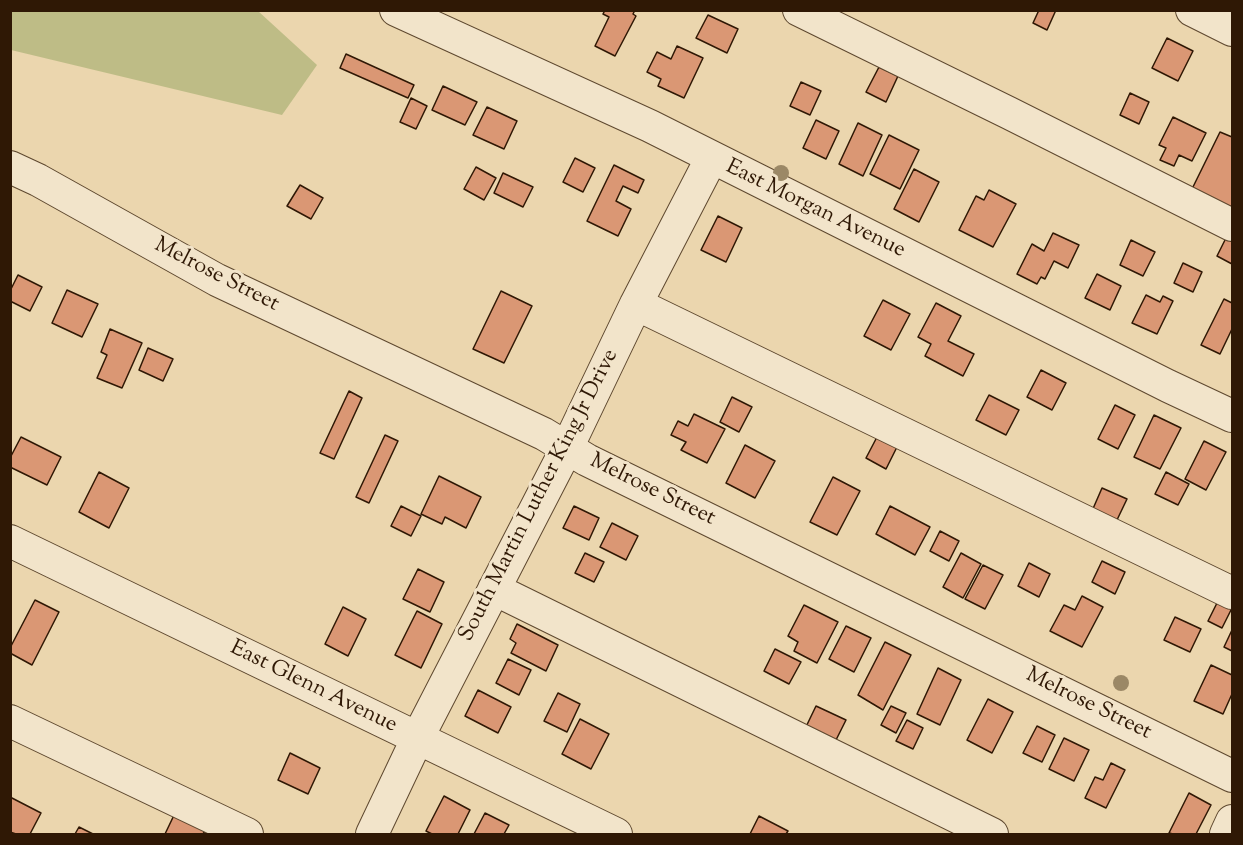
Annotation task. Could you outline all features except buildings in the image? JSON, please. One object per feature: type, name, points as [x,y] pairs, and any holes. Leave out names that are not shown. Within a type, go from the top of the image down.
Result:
[{"type":"street","name":"East Morgan Avenue","points":[[396,10],[650,126],[711,159],[1233,416]]},
{"type":"street","points":[[799,10],[1233,225]]},
{"type":"street","points":[[1192,10],[1233,30]]},
{"type":"street","name":"South Martin Luther King Jr Drive","points":[[372,834],[418,737],[567,448],[636,304],[711,159]]},
{"type":"street","name":"Melrose Street","points":[[10,167],[38,180],[217,280],[544,434],[567,448],[1233,776]]},
{"type":"street","points":[[636,304],[1233,593]]},
{"type":"street","name":"East Glenn Avenue","points":[[10,541],[616,834]]},
{"type":"street","points":[[494,589],[992,834]]},
{"type":"street","points":[[10,722],[247,834]]},
{"type":"street","points":[[1226,834],[1233,821]]},
{"type":"shaded area","points":[[11,10],[258,11],[317,65],[282,115],[11,50]]}]
